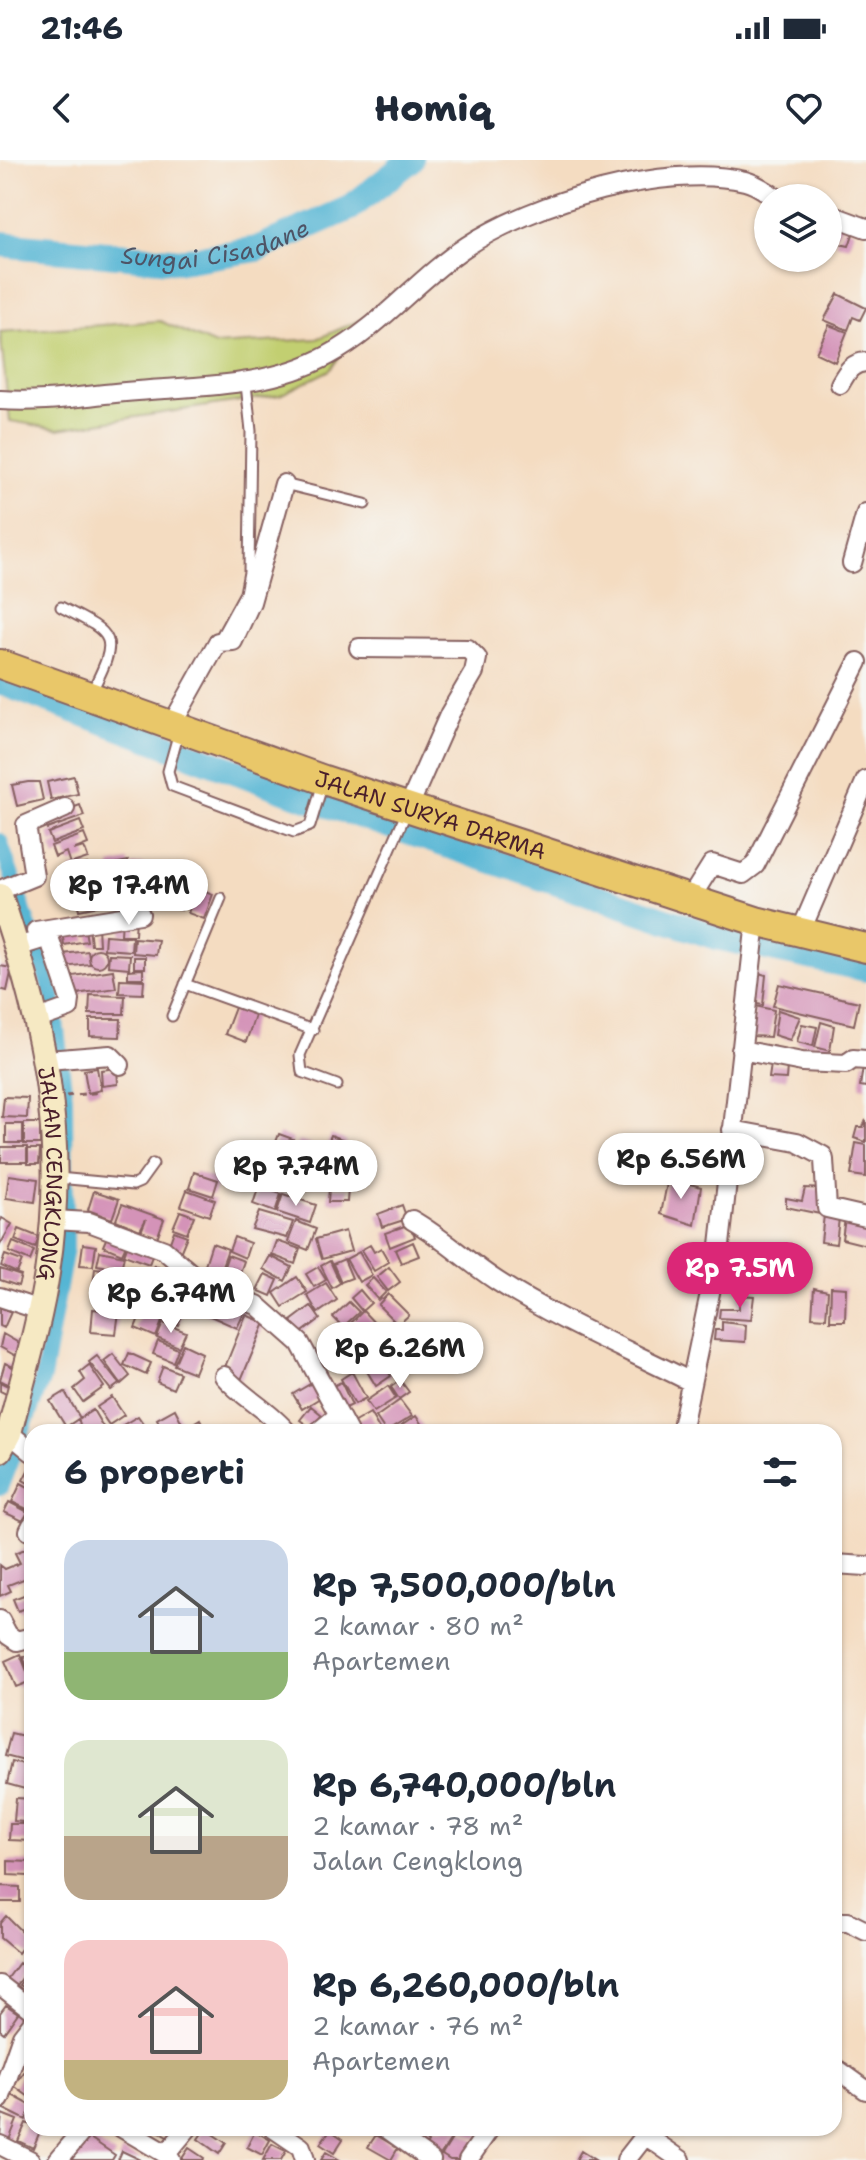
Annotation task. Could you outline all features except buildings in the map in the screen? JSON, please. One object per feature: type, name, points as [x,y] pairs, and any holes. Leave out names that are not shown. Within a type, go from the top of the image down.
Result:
[{"type":"main road","name":"JALAN SURYA DARMA","points":[[0,664],[323,788],[405,816],[690,899],[755,929],[800,933],[866,948]]},
{"type":"main road","name":"JALAN CENGKLONG","points":[[2,891],[26,938],[53,1065],[58,1178],[58,1220],[40,1310],[5,1443]]},
{"type":"street","points":[[0,400],[49,402],[112,393],[246,384],[329,355],[467,246],[529,215],[604,188],[697,176],[746,181],[754,185]]},
{"type":"street","points":[[842,219],[866,228]]},
{"type":"street","points":[[840,384],[856,363],[866,362]]},
{"type":"street","points":[[176,731],[218,642],[233,641],[251,602],[284,484]]},
{"type":"street","points":[[852,563],[866,513]]},
{"type":"street","points":[[359,648],[468,649],[477,658],[474,672],[450,713],[405,816]]},
{"type":"street","points":[[690,899],[712,864],[743,874],[755,865],[858,662]]},
{"type":"street","points":[[800,933],[866,780]]},
{"type":"street","points":[[2,891],[24,881],[34,872],[26,825],[65,808]]},
{"type":"street","points":[[26,938],[140,914]]},
{"type":"street","points":[[682,1424],[720,1245],[755,929]]},
{"type":"street","points":[[26,938],[49,937],[70,1000],[69,1008],[42,1018]]},
{"type":"street","points":[[741,1050],[802,1062],[846,1064],[853,1059],[866,1060]]},
{"type":"street","points":[[53,1065],[97,1061]]},
{"type":"street","points":[[732,1130],[811,1148],[824,1160],[826,1207],[866,1217]]},
{"type":"street","points":[[58,1220],[89,1222],[164,1250],[194,1276],[257,1305],[300,1343],[343,1424]]},
{"type":"street","points":[[412,1220],[445,1238],[478,1267],[526,1298],[689,1381]]},
{"type":"street","points":[[0,1297],[40,1310]]},
{"type":"street","points":[[224,1376],[244,1397],[280,1424]]},
{"type":"street","points":[[5,1443],[24,1449]]},
{"type":"street","points":[[842,1564],[866,1566]]},
{"type":"street","points":[[0,1620],[8,1635],[17,1641],[24,1639]]},
{"type":"street","points":[[842,1922],[866,1931]]},
{"type":"street","points":[[0,1985],[24,2004]]},
{"type":"street","points":[[0,2099],[24,2033]]},
{"type":"street","points":[[842,2073],[866,2090]]},
{"type":"street","points":[[58,2160],[78,2136]]},
{"type":"street","points":[[135,2136],[169,2157],[183,2136]]},
{"type":"street","points":[[285,2136],[301,2147],[305,2160]]},
{"type":"street","points":[[397,2136],[431,2160]]},
{"type":"street","points":[[468,2160],[484,2136]]},
{"type":"street","points":[[626,2160],[645,2136]]},
{"type":"street","points":[[653,2136],[681,2160]]},
{"type":"street","points":[[2,2148],[30,2160]]},
{"type":"lane","points":[[218,642],[245,593],[249,572],[251,431],[246,384]]},
{"type":"lane","points":[[284,484],[365,504]]},
{"type":"lane","points":[[61,607],[102,628],[110,644],[109,658],[89,696]]},
{"type":"lane","points":[[176,731],[168,767],[172,786],[294,832],[310,826],[323,788]]},
{"type":"lane","points":[[337,1085],[302,1072],[299,1065],[405,816]]},
{"type":"lane","points":[[172,1016],[221,898]]},
{"type":"lane","points":[[185,984],[313,1030]]},
{"type":"lane","points":[[58,1178],[133,1185],[140,1182],[153,1164]]},
{"type":"path","points":[[60,1097],[100,1092]]},
{"type":"green space","points":[[367,317],[330,370],[280,395],[58,429],[10,421],[0,332],[160,321],[215,345],[317,339]]},
{"type":"waterway","name":"Sungai Cisadane","points":[[0,244],[181,261],[257,249],[350,208],[411,160]]},
{"type":"waterway","points":[[0,682],[290,792],[716,937],[866,969]]},
{"type":"waterway","points":[[0,841],[53,997],[65,1096],[66,1248],[43,1378],[25,1424]]},
{"type":"waterway","points":[[0,1488],[24,1427]]}]
